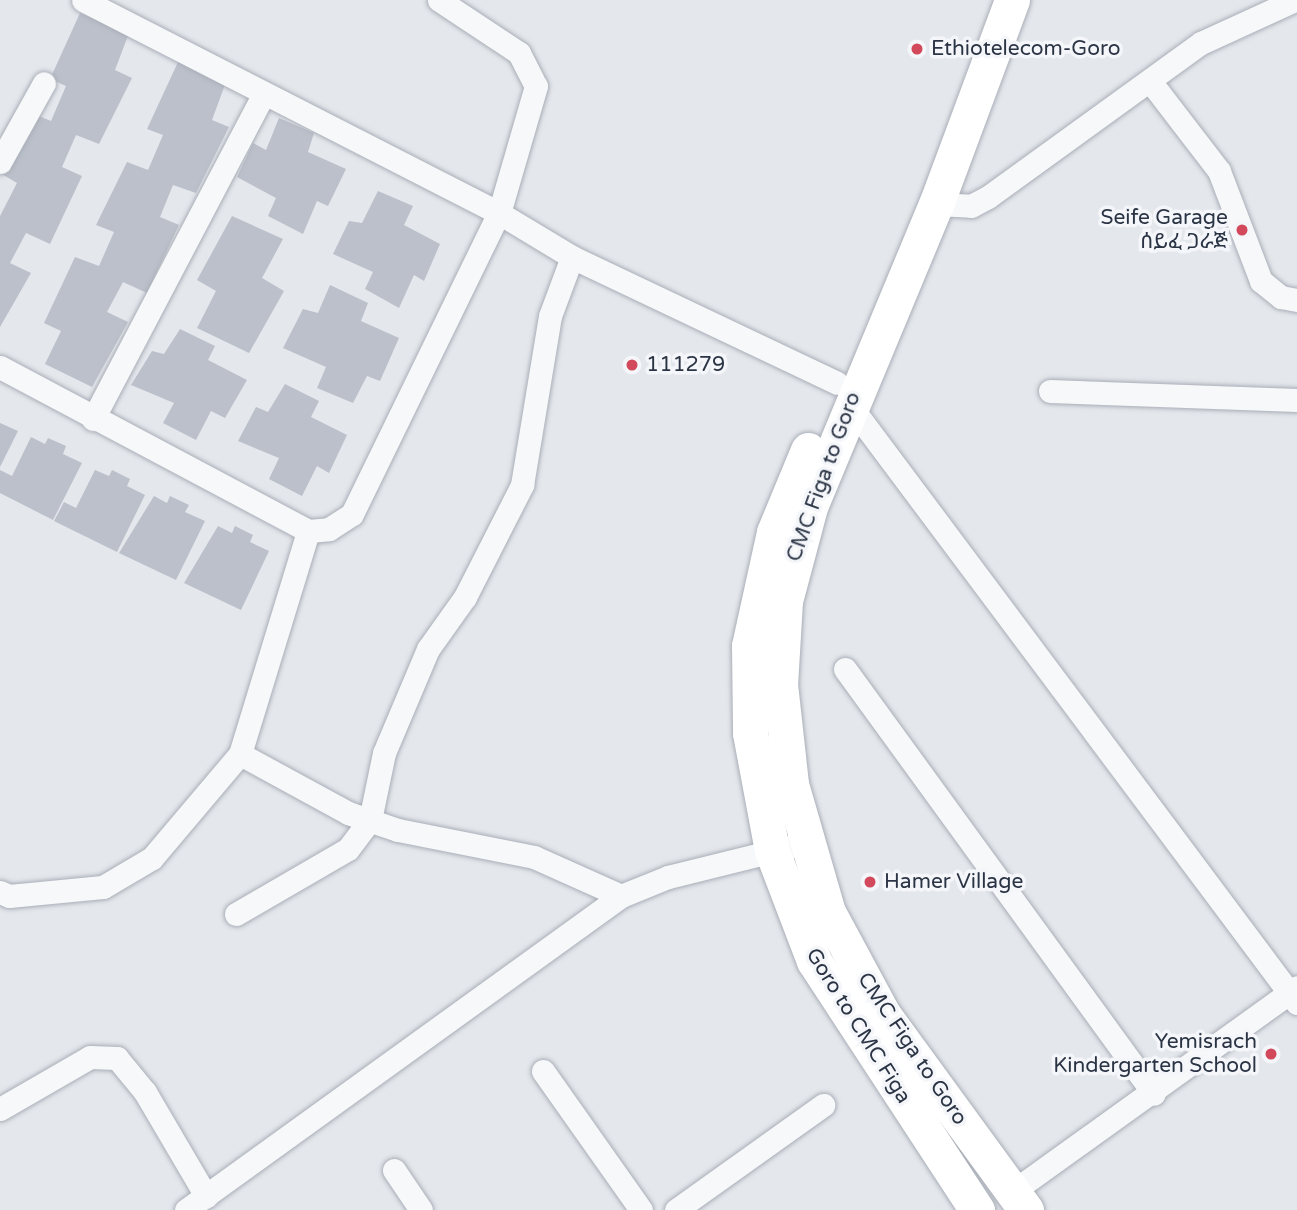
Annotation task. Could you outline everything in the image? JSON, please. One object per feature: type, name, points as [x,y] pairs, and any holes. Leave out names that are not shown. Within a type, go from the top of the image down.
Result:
[{"type":"main road","points":[[834,402],[992,0]]},
{"type":"main road","name":"CMC Figa to Goro","points":[[1012,0],[936,204],[834,402],[785,601],[780,684],[788,847],[828,912],[883,1014],[1019,1201]]},
{"type":"main road","name":"Goro to CMC Figa","points":[[788,847],[814,961],[977,1210]]},
{"type":"street","points":[[83,0],[499,213],[572,257],[834,402],[1294,994],[1154,1094],[1019,1201]]},
{"type":"street","points":[[0,367],[93,419],[308,531],[342,524],[352,514],[499,213],[536,86],[519,53],[439,0]]},
{"type":"street","points":[[936,204],[971,206],[988,197],[1201,43],[1295,0]]},
{"type":"street","points":[[1150,81],[1219,171],[1261,281],[1281,297],[1297,300]]},
{"type":"street","points":[[0,162],[44,83]]},
{"type":"street","points":[[93,419],[263,94]]},
{"type":"street","points":[[236,914],[348,849],[370,820],[384,753],[428,649],[465,597],[522,485],[551,316],[572,257]]},
{"type":"street","points":[[1050,391],[1297,400]]},
{"type":"street","points":[[0,892],[9,896],[103,887],[152,858],[240,754],[308,531]]},
{"type":"street","points":[[845,669],[1154,1094]]},
{"type":"street","points":[[240,754],[348,813],[534,857],[621,896]]},
{"type":"street","points":[[186,1210],[621,896],[668,877],[788,847]]},
{"type":"street","points":[[0,1109],[90,1056],[117,1058],[145,1092],[206,1196]]},
{"type":"street","points":[[543,1071],[641,1210]]},
{"type":"street","points":[[676,1210],[822,1105]]},
{"type":"street","points":[[394,1170],[421,1210]]},
{"type":"building","points":[[80,13],[129,33],[115,70],[132,78],[99,144],[76,135],[62,167],[82,176],[50,244],[26,233],[10,263],[31,273],[0,327],[0,216],[17,183],[0,173],[29,112],[51,121],[66,86],[50,79]]},
{"type":"building","points":[[178,62],[226,82],[212,120],[229,127],[196,193],[173,185],[160,217],[179,225],[147,293],[123,282],[107,312],[128,322],[92,387],[45,364],[61,331],[44,323],[75,257],[99,266],[114,232],[96,225],[127,162],[148,170],[163,135],[147,129]]},
{"type":"building","points":[[279,118],[314,133],[308,152],[346,169],[328,206],[317,201],[303,234],[268,216],[276,198],[237,177],[253,143],[266,150]]},
{"type":"building","points":[[378,191],[413,206],[404,225],[440,244],[424,281],[414,275],[399,308],[365,289],[373,272],[333,254],[349,221],[362,223]]},
{"type":"building","points":[[232,216],[283,239],[262,278],[284,291],[249,353],[197,328],[216,291],[197,280]]},
{"type":"building","points":[[330,285],[368,303],[361,321],[399,338],[380,381],[367,376],[353,403],[317,388],[326,367],[283,348],[303,309],[318,313]]},
{"type":"building","points":[[180,329],[215,346],[208,360],[247,380],[225,418],[211,411],[196,440],[163,423],[174,403],[131,385],[152,351],[164,354]]},
{"type":"building","points":[[285,384],[319,401],[311,417],[347,435],[329,473],[317,466],[302,496],[269,479],[279,458],[238,441],[256,407],[268,412]]},
{"type":"building","points":[[0,423],[18,431],[0,467]]},
{"type":"building","points":[[31,437],[45,444],[48,438],[66,446],[63,454],[82,463],[53,520],[0,493],[0,470],[12,476]]},
{"type":"building","points":[[95,470],[109,476],[112,470],[130,479],[127,486],[145,495],[117,552],[54,521],[64,502],[76,508]]},
{"type":"building","points":[[154,496],[167,503],[170,496],[189,505],[185,512],[205,521],[176,580],[119,553]]},
{"type":"building","points":[[218,526],[232,533],[235,526],[253,535],[250,542],[269,551],[241,610],[184,583]]},
{"type":"place","name":"Ethiotelecom-Goro","points":[[917,49]]},
{"type":"place","name":"Seife Garage ሰይፈ ጋራጅ","points":[[1242,230]]},
{"type":"place","name":"111279","points":[[632,365]]},
{"type":"place","name":"Hamer Village","points":[[870,882]]},
{"type":"place","name":"Yemisrach Kindergarten School","points":[[1271,1054]]}]
